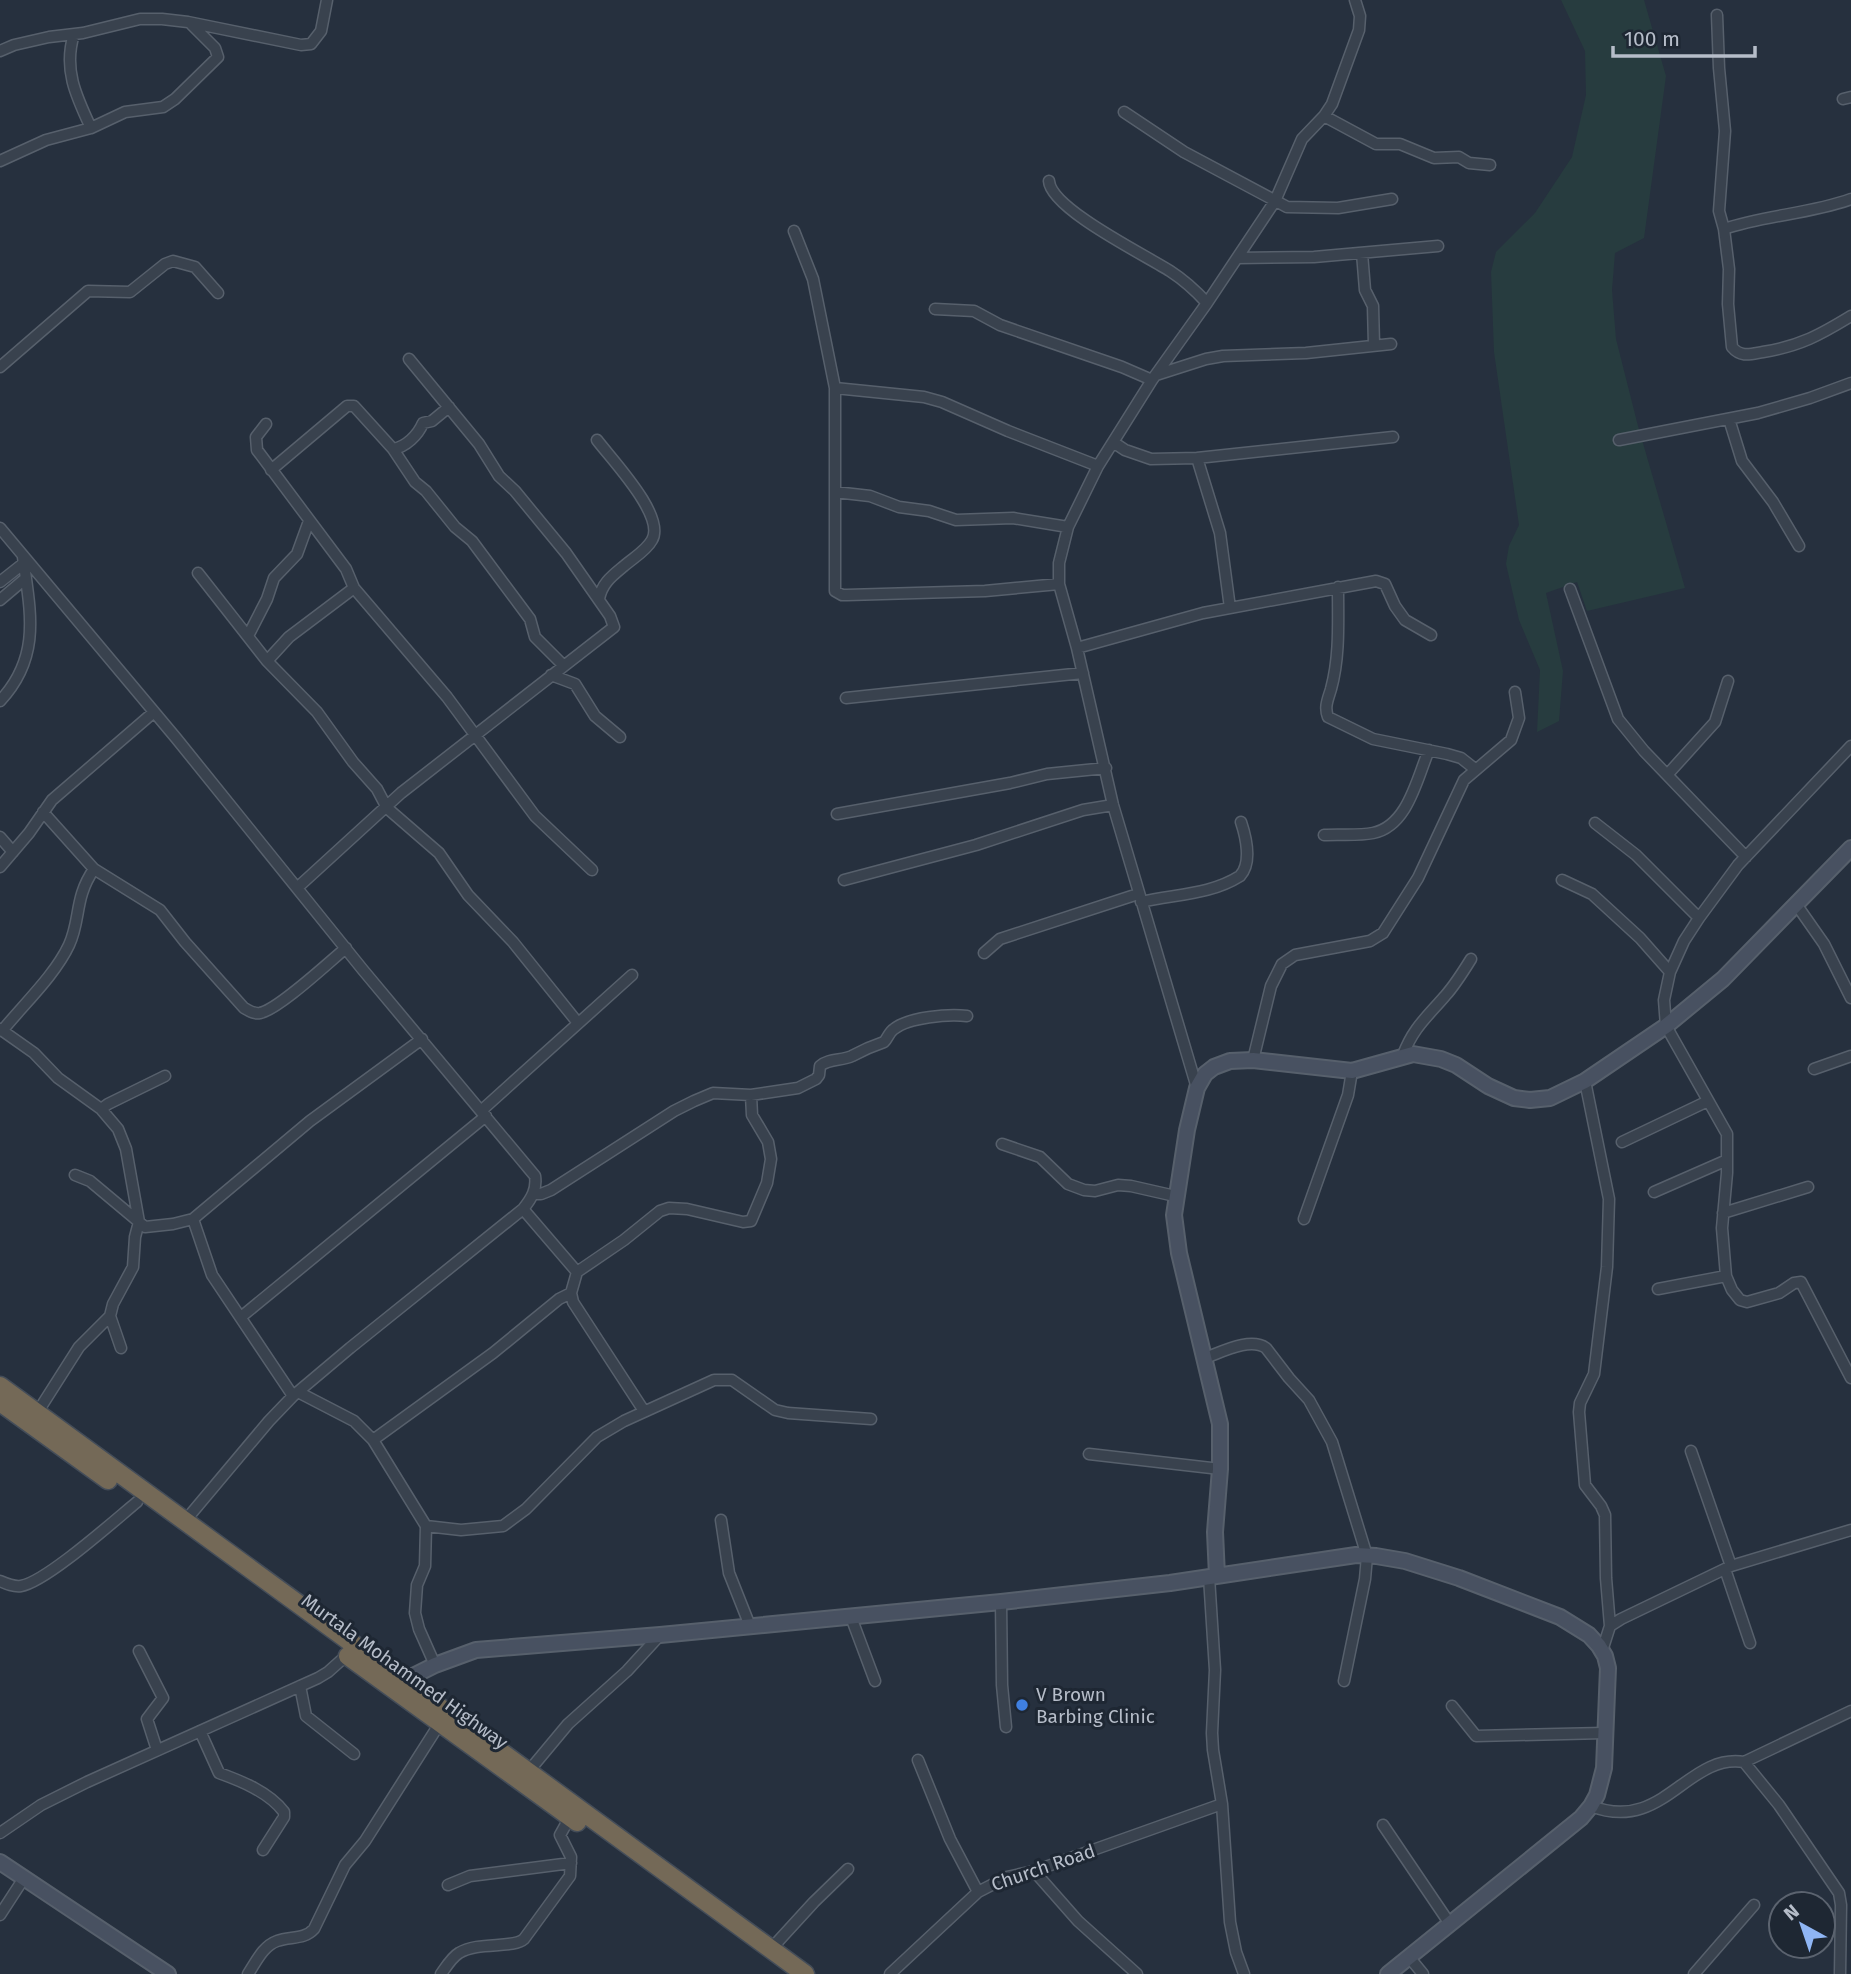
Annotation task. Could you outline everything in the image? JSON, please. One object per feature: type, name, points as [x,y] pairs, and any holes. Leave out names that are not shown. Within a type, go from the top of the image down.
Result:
[{"type":"highway","points":[[0,1386],[185,1521],[280,1599],[403,1681],[805,1974]]},
{"type":"highway","name":"Murtala Mohammed Highway","points":[[0,1402],[137,1502],[280,1599],[347,1655],[785,1974]]},
{"type":"street","points":[[0,51],[14,45],[139,19],[191,23],[301,45],[311,44],[321,32],[327,0]]},
{"type":"street","points":[[1197,1088],[1113,805],[1077,648],[1059,584],[1059,563],[1068,527],[1098,466],[1154,378],[1275,201],[1302,139],[1324,116],[1340,87],[1359,30],[1360,16],[1356,0]]},
{"type":"street","points":[[1717,15],[1725,131],[1720,211],[1724,229],[1731,340],[1735,351],[1747,355],[1803,344],[1851,316]]},
{"type":"street","points":[[0,161],[46,140],[91,128],[125,112],[163,107],[176,99],[216,62],[218,54],[191,23]]},
{"type":"street","points":[[74,34],[68,51],[73,84],[91,128]]},
{"type":"street","points":[[1124,112],[1184,152],[1275,201],[1294,208],[1329,208],[1392,199]]},
{"type":"street","points":[[1324,116],[1376,144],[1401,144],[1434,158],[1459,157],[1469,163],[1490,165]]},
{"type":"street","points":[[1049,181],[1051,192],[1081,217],[1186,282],[1207,303]]},
{"type":"street","points":[[1724,229],[1851,199]]},
{"type":"street","points":[[794,231],[813,279],[835,388],[834,588],[842,596],[985,591],[1059,584]]},
{"type":"street","points":[[1237,258],[1314,257],[1438,246]]},
{"type":"street","points":[[1362,253],[1365,290],[1373,306],[1374,345]]},
{"type":"street","points":[[0,368],[88,291],[130,292],[168,262],[181,262],[194,267],[218,293]]},
{"type":"street","points":[[935,309],[974,311],[1000,325],[1154,378],[1206,359],[1223,356],[1306,353],[1391,344]]},
{"type":"street","points":[[297,888],[401,793],[614,627],[614,622],[566,554],[515,491],[499,476],[479,444],[409,359]]},
{"type":"street","points":[[1619,440],[1729,419],[1811,398],[1851,383]]},
{"type":"street","points":[[835,388],[923,397],[942,402],[1098,466]]},
{"type":"street","points":[[271,470],[350,405],[359,410],[393,449],[415,482],[426,491],[455,527],[472,541],[530,620],[535,637],[564,666]]},
{"type":"street","points":[[393,449],[404,445],[420,430],[424,422],[432,421],[449,407]]},
{"type":"street","points":[[1729,419],[1742,461],[1773,502],[1799,546]]},
{"type":"street","points":[[266,424],[256,437],[255,443],[271,470],[345,569],[354,588],[475,734],[544,826],[593,870]]},
{"type":"street","points":[[1113,442],[1125,450],[1152,460],[1197,458],[1393,437]]},
{"type":"street","points":[[597,440],[648,508],[655,522],[652,540],[604,584],[598,599]]},
{"type":"street","points":[[1197,458],[1220,533],[1230,608]]},
{"type":"street","points":[[835,492],[870,496],[899,507],[929,510],[956,520],[1013,518],[1068,527]]},
{"type":"street","points":[[248,636],[267,600],[274,578],[297,554],[309,521]]},
{"type":"street","points":[[0,528],[535,1176],[534,1194],[523,1209],[295,1394],[269,1420],[185,1521]]},
{"type":"street","points":[[0,701],[15,683],[30,646],[32,617],[24,559]]},
{"type":"street","points":[[0,582],[24,559]]},
{"type":"street","points":[[198,573],[267,661],[317,712],[353,762],[377,789],[387,808],[439,853],[461,886],[519,948],[578,1023]]},
{"type":"street","points":[[0,600],[26,578]]},
{"type":"street","points":[[1077,648],[1230,608],[1376,581],[1385,584],[1405,620],[1431,635]]},
{"type":"street","points":[[1338,587],[1336,665],[1326,709],[1328,717],[1373,739],[1461,758],[1475,769]]},
{"type":"street","points":[[267,661],[289,637],[354,588]]},
{"type":"street","points":[[1570,589],[1618,719],[1644,751],[1746,857]]},
{"type":"street","points":[[846,698],[1083,673]]},
{"type":"street","points":[[551,675],[575,684],[594,716],[620,737]]},
{"type":"street","points":[[1668,774],[1715,722],[1728,681]]},
{"type":"street","points":[[1253,1060],[1271,986],[1282,964],[1295,955],[1370,941],[1383,933],[1418,878],[1459,787],[1475,769],[1511,740],[1519,718],[1515,692]]},
{"type":"street","points":[[0,867],[52,800],[154,712]]},
{"type":"street","points":[[1851,746],[1746,857],[1699,918],[1684,941],[1670,972],[1664,1000],[1666,1026],[1727,1135],[1723,1213],[1726,1276],[1735,1296],[1747,1302],[1779,1293],[1794,1283],[1801,1282],[1851,1378]]},
{"type":"street","points":[[1324,835],[1374,833],[1395,823],[1403,813],[1429,750]]},
{"type":"street","points":[[837,814],[1047,774],[1106,768]]},
{"type":"street","points":[[844,880],[976,845],[1083,810],[1113,805]]},
{"type":"street","points":[[43,812],[94,869],[160,910],[244,1008],[253,1013],[262,1013],[276,1006],[346,948]]},
{"type":"street","points":[[984,953],[1000,939],[1140,898],[1191,895],[1240,876],[1245,871],[1247,857],[1241,822]]},
{"type":"street","points":[[1595,823],[1636,855],[1699,918]]},
{"type":"street","points":[[0,837],[13,852]]},
{"type":"street","points":[[1244,1974],[1230,1922],[1222,1804],[1212,1733],[1215,1670],[1213,1577],[1220,1424],[1179,1253],[1174,1215],[1175,1196],[1197,1088],[1205,1074],[1230,1061],[1253,1060],[1352,1072],[1403,1055],[1425,1055],[1456,1065],[1488,1086],[1521,1100],[1550,1098],[1585,1081],[1666,1026],[1723,979],[1851,848]]},
{"type":"street","points":[[37,1413],[79,1347],[110,1315],[133,1267],[139,1222],[126,1149],[118,1129],[101,1109],[58,1078],[34,1053],[3,1034],[63,957],[72,935],[81,894],[94,869]]},
{"type":"street","points":[[1562,880],[1592,894],[1640,938],[1670,972]]},
{"type":"street","points":[[1796,904],[1824,944],[1851,998]]},
{"type":"street","points":[[1403,1055],[1418,1025],[1445,996],[1471,959]]},
{"type":"street","points":[[241,1317],[484,1113],[632,975]]},
{"type":"street","points":[[534,1194],[541,1195],[551,1190],[674,1111],[713,1093],[751,1095],[807,1085],[819,1074],[823,1063],[852,1056],[861,1049],[884,1042],[898,1026],[949,1014],[967,1016]]},
{"type":"street","points":[[75,1175],[90,1181],[145,1227],[193,1219],[310,1121],[422,1039]]},
{"type":"street","points":[[1814,1069],[1851,1056]]},
{"type":"street","points":[[1304,1219],[1348,1095],[1352,1072]]},
{"type":"street","points":[[101,1109],[164,1076]]},
{"type":"street","points":[[1585,1081],[1609,1199],[1607,1267],[1594,1374],[1580,1403],[1579,1412],[1585,1485],[1605,1515],[1606,1578],[1611,1626],[1602,1651]]},
{"type":"street","points":[[644,1411],[573,1302],[571,1293],[576,1272],[624,1240],[660,1211],[669,1208],[687,1209],[743,1222],[751,1221],[767,1183],[771,1159],[768,1142],[752,1115],[751,1095]]},
{"type":"street","points":[[1622,1142],[1708,1101]]},
{"type":"street","points":[[1002,1144],[1041,1157],[1069,1184],[1084,1190],[1095,1191],[1118,1185],[1175,1196]]},
{"type":"street","points":[[1654,1192],[1727,1160]]},
{"type":"street","points":[[1723,1213],[1808,1187]]},
{"type":"street","points":[[523,1209],[576,1272]]},
{"type":"street","points":[[193,1219],[212,1275],[295,1394],[354,1421],[373,1440],[426,1525],[425,1566],[416,1585],[415,1613],[435,1665]]},
{"type":"street","points":[[1658,1289],[1726,1276]]},
{"type":"street","points":[[373,1440],[493,1353],[559,1299],[571,1293]]},
{"type":"street","points":[[110,1315],[121,1348]]},
{"type":"street","points":[[1205,1357],[1249,1344],[1261,1345],[1302,1391],[1332,1442],[1367,1556],[1365,1579],[1344,1681]]},
{"type":"street","points":[[426,1525],[461,1530],[490,1529],[512,1522],[597,1437],[644,1411],[714,1380],[723,1378],[739,1384],[775,1410],[872,1419]]},
{"type":"street","points":[[1691,1451],[1750,1643]]},
{"type":"street","points":[[1089,1454],[1220,1469]]},
{"type":"street","points":[[0,1581],[17,1586],[36,1579],[66,1559],[137,1502]]},
{"type":"street","points":[[721,1520],[729,1573],[750,1626]]},
{"type":"street","points":[[1611,1626],[1728,1567],[1851,1530]]},
{"type":"street","points":[[403,1681],[435,1665],[476,1650],[1001,1602],[1213,1577],[1356,1555],[1405,1561],[1448,1574],[1560,1616],[1589,1635],[1602,1651],[1608,1668],[1604,1768],[1591,1805],[1581,1818],[1388,1974]]},
{"type":"street","points":[[1001,1602],[1002,1685],[1006,1727]]},
{"type":"street","points":[[851,1617],[875,1681]]},
{"type":"street","points":[[528,1772],[568,1724],[626,1671],[660,1635]]},
{"type":"street","points":[[139,1651],[163,1698],[147,1719],[157,1751]]},
{"type":"street","points":[[0,1833],[41,1805],[328,1672],[347,1655]]},
{"type":"street","points":[[300,1686],[306,1716],[354,1754]]},
{"type":"street","points":[[1452,1706],[1476,1736],[1604,1733]]},
{"type":"street","points":[[1591,1805],[1615,1813],[1646,1807],[1666,1798],[1707,1769],[1730,1760],[1744,1762],[1851,1711]]},
{"type":"street","points":[[248,1974],[261,1953],[273,1943],[309,1935],[314,1929],[345,1865],[365,1841],[440,1723]]},
{"type":"street","points":[[200,1731],[219,1773],[259,1791],[284,1812],[284,1817],[263,1850]]},
{"type":"street","points":[[918,1760],[950,1839],[978,1892]]},
{"type":"street","points":[[1744,1762],[1779,1805],[1839,1893],[1842,1905],[1840,1974]]},
{"type":"street","name":"Church Road","points":[[890,1974],[978,1892],[995,1881],[1034,1871],[1222,1804]]},
{"type":"street","points":[[441,1974],[459,1953],[478,1945],[521,1942],[567,1882],[569,1853],[560,1835],[570,1817]]},
{"type":"street","points":[[1383,1825],[1450,1924]]},
{"type":"street","points":[[0,1862],[168,1974]]},
{"type":"street","points":[[448,1885],[470,1876],[570,1863]]},
{"type":"street","points":[[771,1950],[848,1869]]},
{"type":"street","points":[[1034,1871],[1078,1921],[1136,1974]]},
{"type":"street","points":[[0,1915],[24,1878]]},
{"type":"street","points":[[1694,1974],[1754,1905]]},
{"type":"street","points":[[1409,1957],[1423,1974]]},
{"type":"green space","points":[[1561,0],[1644,0],[1666,76],[1644,238],[1615,253],[1612,290],[1616,339],[1685,588],[1587,611],[1577,582],[1546,593],[1563,671],[1559,721],[1537,732],[1540,670],[1519,620],[1506,564],[1509,546],[1519,525],[1494,352],[1491,272],[1496,252],[1535,213],[1572,157],[1586,95],[1585,51]]},
{"type":"place","name":"V Brown Barbing Clinic","points":[[1022,1705]]}]
